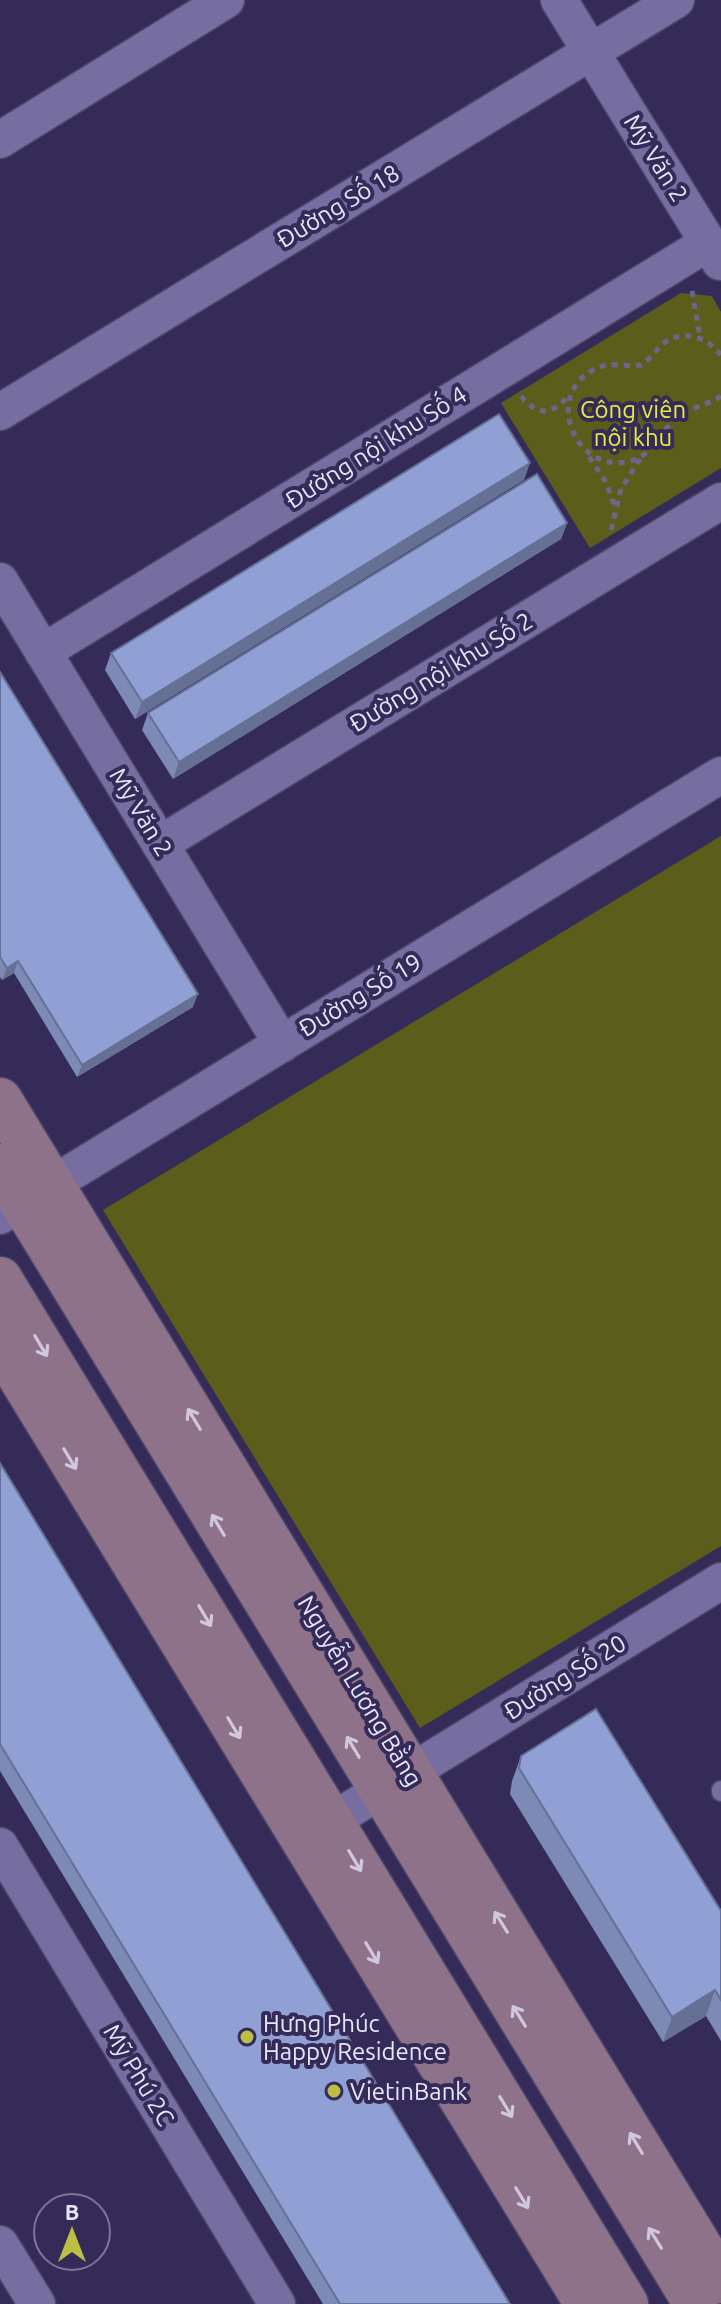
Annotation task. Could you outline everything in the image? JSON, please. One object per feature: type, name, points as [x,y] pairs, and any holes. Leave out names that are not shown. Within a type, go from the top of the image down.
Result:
[{"type":"main road","name":"Nguyễn Lương Bằng","points":[[0,1100],[19,1192],[395,1781],[721,2281]]},
{"type":"main road","points":[[0,1279],[587,2304]]},
{"type":"main road","points":[[0,1344],[626,2304]]},
{"type":"main road","name":"Nguyễn Lương Bằng","points":[[395,1781],[696,2304]]},
{"type":"street","points":[[0,140],[226,0]]},
{"type":"street","name":"Mỹ Văn 2","points":[[559,0],[707,263]]},
{"type":"street","name":"Đường Số 18","points":[[0,412],[676,0]]},
{"type":"street","name":"Đường nội khu Số 4","points":[[43,652],[707,263]]},
{"type":"street","name":"Đường nội khu Số 2","points":[[160,844],[721,501]]},
{"type":"street","name":"Mỹ Văn 2","points":[[0,581],[282,1044]]},
{"type":"street","name":"Đường Số 19","points":[[19,1192],[282,1044],[721,775]]},
{"type":"street","name":"Đường Số 20","points":[[316,1830],[721,1581]]},
{"type":"street","name":"Mỹ Phú 2C","points":[[0,1846],[277,2304]]},
{"type":"street","points":[[0,2244],[37,2304]]},
{"type":"path","points":[[700,337],[707,263]]},
{"type":"path","points":[[515,385],[533,409],[541,411],[557,407],[592,370],[608,365],[641,365],[671,338],[700,337],[721,355]]},
{"type":"path","points":[[574,390],[568,407],[568,423],[577,443],[606,482],[615,508]]},
{"type":"path","points":[[611,542],[615,508],[625,480],[644,455],[681,414],[721,398]]},
{"type":"path","points":[[587,453],[613,462],[633,460],[644,455]]},
{"type":"green space","name":"Công viên nội khu","points":[[681,293],[712,296],[721,312],[721,468],[590,548],[501,403]]},
{"type":"green space","points":[[721,836],[721,1546],[420,1728],[103,1210]]},
{"type":"building","points":[[499,414],[530,463],[142,702],[111,653]]},
{"type":"building","points":[[537,474],[567,523],[179,762],[148,713]]},
{"type":"building","points":[[0,672],[198,994],[82,1065],[18,961],[7,968],[0,957]]},
{"type":"building","name":"Hưng Phúc Happy Residence","points":[[0,1463],[510,2304],[340,2304],[0,1744]]},
{"type":"building","points":[[596,1709],[721,1911],[721,2000],[715,1990],[672,2017],[519,1768],[521,1756]]},
{"type":"place","name":"Hưng Phúc Happy Residence","points":[[247,2037]]},
{"type":"place","name":"VietinBank","points":[[334,2091]]}]
